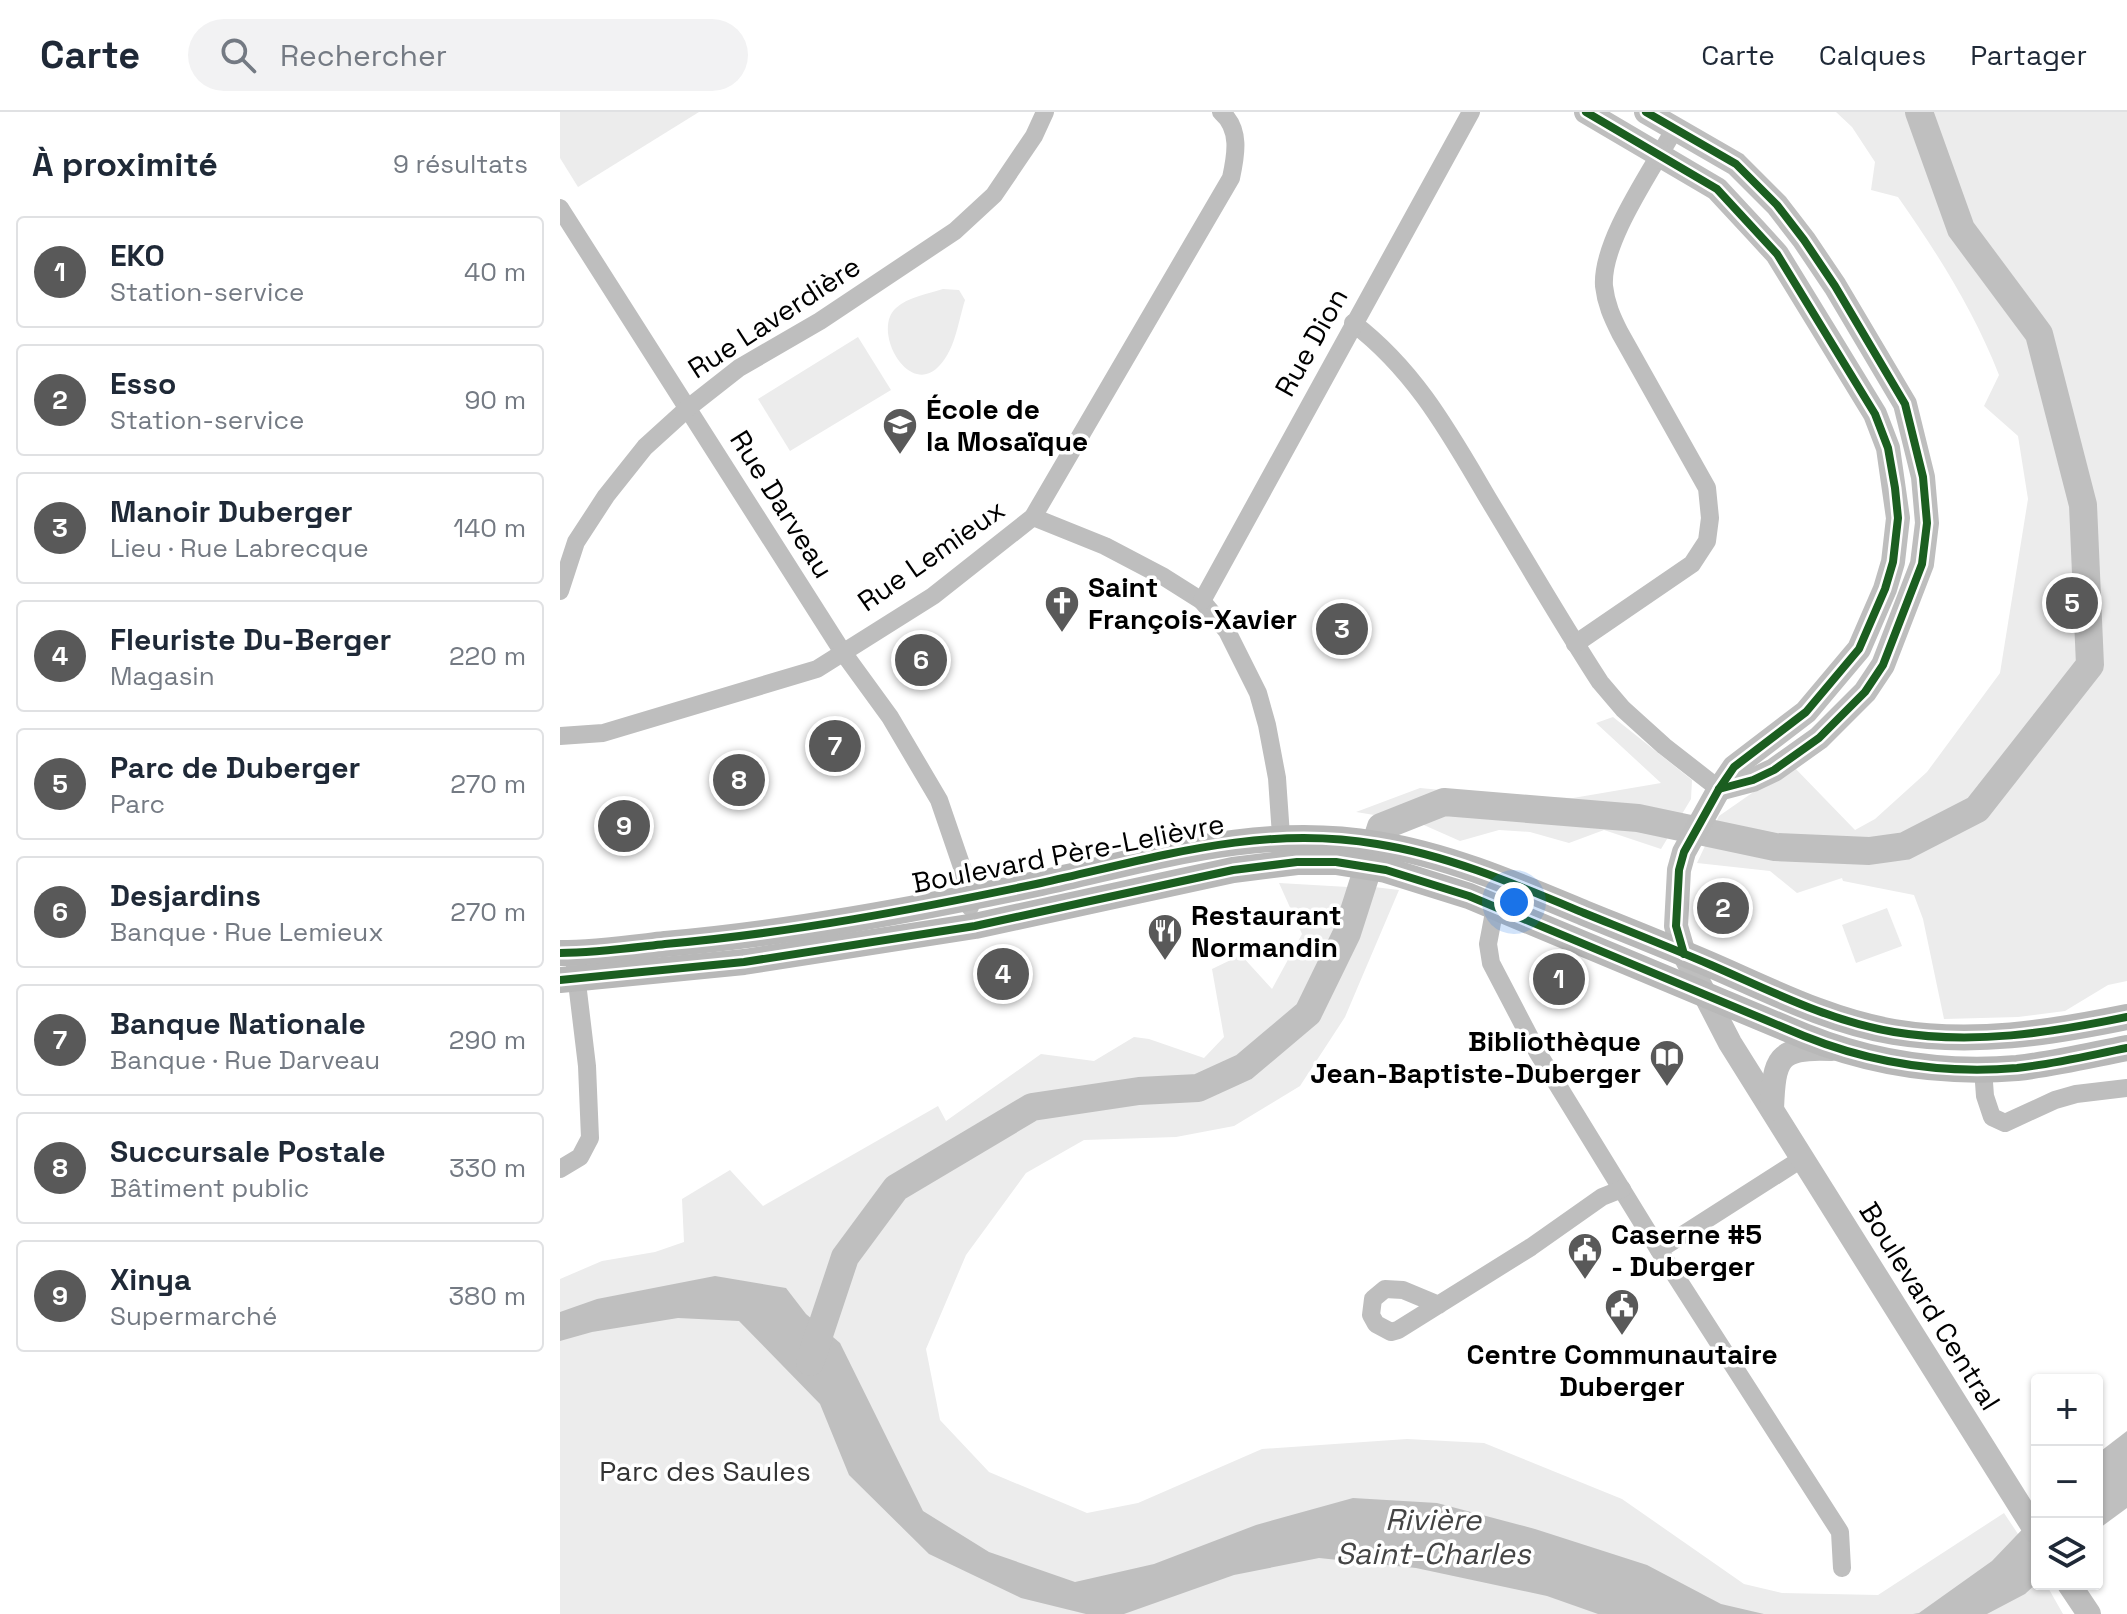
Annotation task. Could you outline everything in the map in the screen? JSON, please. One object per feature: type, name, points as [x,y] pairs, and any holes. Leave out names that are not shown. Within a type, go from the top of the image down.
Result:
[{"type":"main road","name":"Boulevard Père-Lelièvre","points":[[568,966],[968,898],[1213,845],[1281,837],[1519,886],[1804,1005],[1895,1032],[1992,1038],[2069,1029],[2127,1017]]},
{"type":"main road","name":"Boulevard Père-Lelièvre","points":[[568,966],[718,966],[975,926],[1203,876],[1283,864],[1337,850]]},
{"type":"main road","name":"Boulevard Père-Lelièvre","points":[[1402,861],[1495,907],[1837,1049],[1919,1066],[1983,1069],[2045,1064],[2127,1048]]},
{"type":"street","name":"Rue Laverdière","points":[[560,591],[568,539],[645,447],[739,368],[820,321],[955,231],[994,195],[1034,136],[1045,112]]},
{"type":"street","name":"Rue Lemieux","points":[[560,736],[603,733],[817,669],[933,596],[1033,517],[1231,178],[1236,155],[1235,132],[1221,112]]},
{"type":"street","name":"Rue Dion","points":[[1202,601],[1471,112]]},
{"type":"street","name":"Boulevard Central","points":[[1586,112],[1717,189],[1777,254],[1875,414],[1888,448],[1898,518],[1893,562],[1859,649],[1806,712],[1734,767],[1684,852],[1679,870],[1676,926],[1684,954],[1730,1043],[2031,1523]]},
{"type":"street","points":[[1353,323],[1375,340],[1434,407],[1575,644],[1600,682],[1623,709],[1664,746],[1713,800],[1774,770],[1835,725],[1865,692],[1883,665],[1922,564],[1927,523],[1923,477],[1905,404],[1804,240],[1777,205],[1736,164],[1646,112]]},
{"type":"street","points":[[1575,644],[1692,564],[1707,541],[1710,518],[1707,488],[1620,333],[1608,309],[1604,283],[1607,260],[1617,233],[1675,128]]},
{"type":"street","name":"Rue Darveau","points":[[560,208],[842,651],[890,717],[939,800],[963,870],[975,926]]},
{"type":"street","points":[[1033,517],[1105,546],[1164,577],[1202,601],[1227,631],[1258,693],[1277,778],[1283,864]]},
{"type":"street","points":[[1495,907],[1488,944],[1491,963],[1538,1053],[1659,1250],[1840,1532],[1842,1568]]},
{"type":"street","points":[[560,1169],[580,1157],[590,1138],[587,1066],[568,966]]},
{"type":"street","points":[[1772,1109],[1774,1072],[1783,1058],[1807,1048],[1837,1049]]},
{"type":"street","points":[[1983,1069],[1992,1117],[2005,1123],[2065,1097],[2127,1088]]},
{"type":"street","points":[[1659,1250],[1803,1158]]},
{"type":"street","points":[[1439,1305],[1531,1247],[1602,1197],[1622,1189]]},
{"type":"street","points":[[2073,1590],[2089,1614]]},
{"type":"green space","points":[[560,112],[699,112],[578,187],[560,158]]},
{"type":"green space","points":[[1836,112],[2127,112],[2127,981],[2108,985],[2065,1011],[2018,1017],[1944,1019],[1923,919],[1914,895],[1843,881],[1842,878],[1797,893],[1770,871],[1697,863],[1719,816],[1792,765],[1855,830],[1875,819],[1927,772],[2000,673],[2028,499],[2018,436],[1984,406],[1999,375],[1967,306],[1898,197],[1871,190],[1875,162],[1852,127]]},
{"type":"green space","points":[[943,289],[959,290],[965,300],[955,337],[948,355],[936,369],[925,374],[914,373],[896,356],[890,343],[890,318],[896,308],[906,301]]},
{"type":"green space","points":[[858,337],[891,390],[790,451],[758,399]]},
{"type":"green space","points":[[1613,717],[1692,780],[1691,799],[1661,849],[1604,830],[1569,843],[1530,832],[1499,830],[1460,841],[1417,822],[1356,812],[1420,788],[1505,796],[1573,798],[1661,783],[1596,723]]},
{"type":"green space","name":"Parc des Saules","points":[[1279,883],[1348,887],[1349,884],[1399,890],[1345,1017],[1300,1086],[1234,1126],[1176,1137],[1084,1140],[1026,1173],[966,1255],[926,1349],[940,1420],[989,1472],[1087,1513],[1138,1503],[1262,1449],[1407,1439],[1484,1443],[1622,1499],[1744,1584],[1782,1593],[1878,1595],[2004,1513],[2020,1537],[1995,1565],[1924,1614],[1746,1614],[1437,1507],[1156,1567],[1075,1588],[930,1552],[1102,1614],[560,1614],[560,1279],[602,1261],[655,1252],[684,1242],[682,1199],[730,1170],[763,1206],[938,1106],[946,1121],[1041,1054],[1094,1061],[1134,1037],[1204,1058],[1224,1037],[1212,969],[1241,955],[1272,989],[1302,934]]},
{"type":"green space","points":[[1887,908],[1902,946],[1856,963],[1842,925]]},
{"type":"green space","points":[[1321,1553],[1420,1563],[1550,1592],[1613,1614],[1111,1614],[1238,1568]]},
{"type":"green space","points":[[2031,1581],[2031,1590],[2049,1590],[2063,1614],[1970,1614]]},
{"type":"water","name":"Rivière Saint-Charles","points":[[715,1276],[786,1288],[806,1314],[840,1343],[923,1511],[989,1552],[1075,1582],[1154,1564],[1256,1525],[1353,1498],[1437,1503],[1535,1529],[1647,1565],[1721,1604],[1764,1614],[1598,1614],[1547,1596],[1416,1568],[1319,1558],[1234,1575],[1124,1614],[1086,1614],[1021,1598],[929,1554],[849,1475],[820,1404],[739,1321],[678,1318],[592,1332],[560,1341],[560,1312],[597,1299]]},
{"type":"water","points":[[2127,1431],[2127,1508],[2103,1526],[2103,1518],[2103,1449]]},
{"type":"water","points":[[2031,1520],[2031,1588],[2025,1594],[1987,1614],[1913,1614],[1919,1613],[1992,1561]]},
{"type":"waterway","points":[[810,1362],[845,1257],[896,1188],[1032,1107],[1139,1091],[1198,1088],[1244,1067],[1308,1013],[1347,933],[1381,827],[1444,802],[1638,818],[1775,847],[1869,851],[1905,846],[1977,809],[2090,665],[2083,505],[2039,334],[1961,229],[1919,112]]},
{"type":"cycle path","points":[[1586,112],[1717,189],[1777,254],[1875,414],[1888,448],[1895,488],[1898,518],[1893,562],[1859,649],[1806,712],[1734,767],[1684,852],[1679,870],[1676,926],[1684,954]]},
{"type":"cycle path","points":[[1646,112],[1736,164],[1777,205],[1804,240],[1905,404],[1923,477],[1927,523],[1922,564],[1883,665],[1865,692],[1819,738],[1774,770],[1753,780],[1719,789]]},
{"type":"cycle path","points":[[560,953],[712,939],[854,919],[994,893],[1208,847],[1291,838],[1333,839],[1404,849],[1482,872],[1801,1004],[1870,1027],[1923,1036],[1982,1037],[2040,1032],[2127,1017]]},
{"type":"cycle path","points":[[560,980],[744,962],[975,926],[1233,870],[1297,862],[1336,862],[1386,870],[1469,896],[1804,1036],[1882,1060],[1935,1068],[2017,1068],[2127,1048]]},
{"type":"place","name":"École de la Mosaïque","points":[[900,456]]},
{"type":"place","name":"Parc de Duberger","points":[[2072,603]]},
{"type":"place","name":"Manoir Duberger","points":[[1342,629]]},
{"type":"place","name":"Saint François-Xavier","points":[[1062,634]]},
{"type":"place","name":"Desjardins","points":[[921,660]]},
{"type":"place","name":"Banque Nationale","points":[[835,746]]},
{"type":"place","name":"Succursale Postale","points":[[739,780]]},
{"type":"place","name":"Xinya","points":[[624,826]]},
{"type":"place","name":"Esso","points":[[1723,908]]},
{"type":"place","name":"Restaurant Normandin","points":[[1165,962]]},
{"type":"place","name":"Fleuriste Du-Berger","points":[[1003,974]]},
{"type":"place","name":"EKO","points":[[1559,979]]},
{"type":"place","name":"Bibliothèque Jean-Baptiste-Duberger","points":[[1667,1088]]},
{"type":"place","name":"Caserne #5 - Duberger","points":[[1585,1281]]},
{"type":"place","name":"Centre Communautaire Duberger","points":[[1622,1337]]}]
